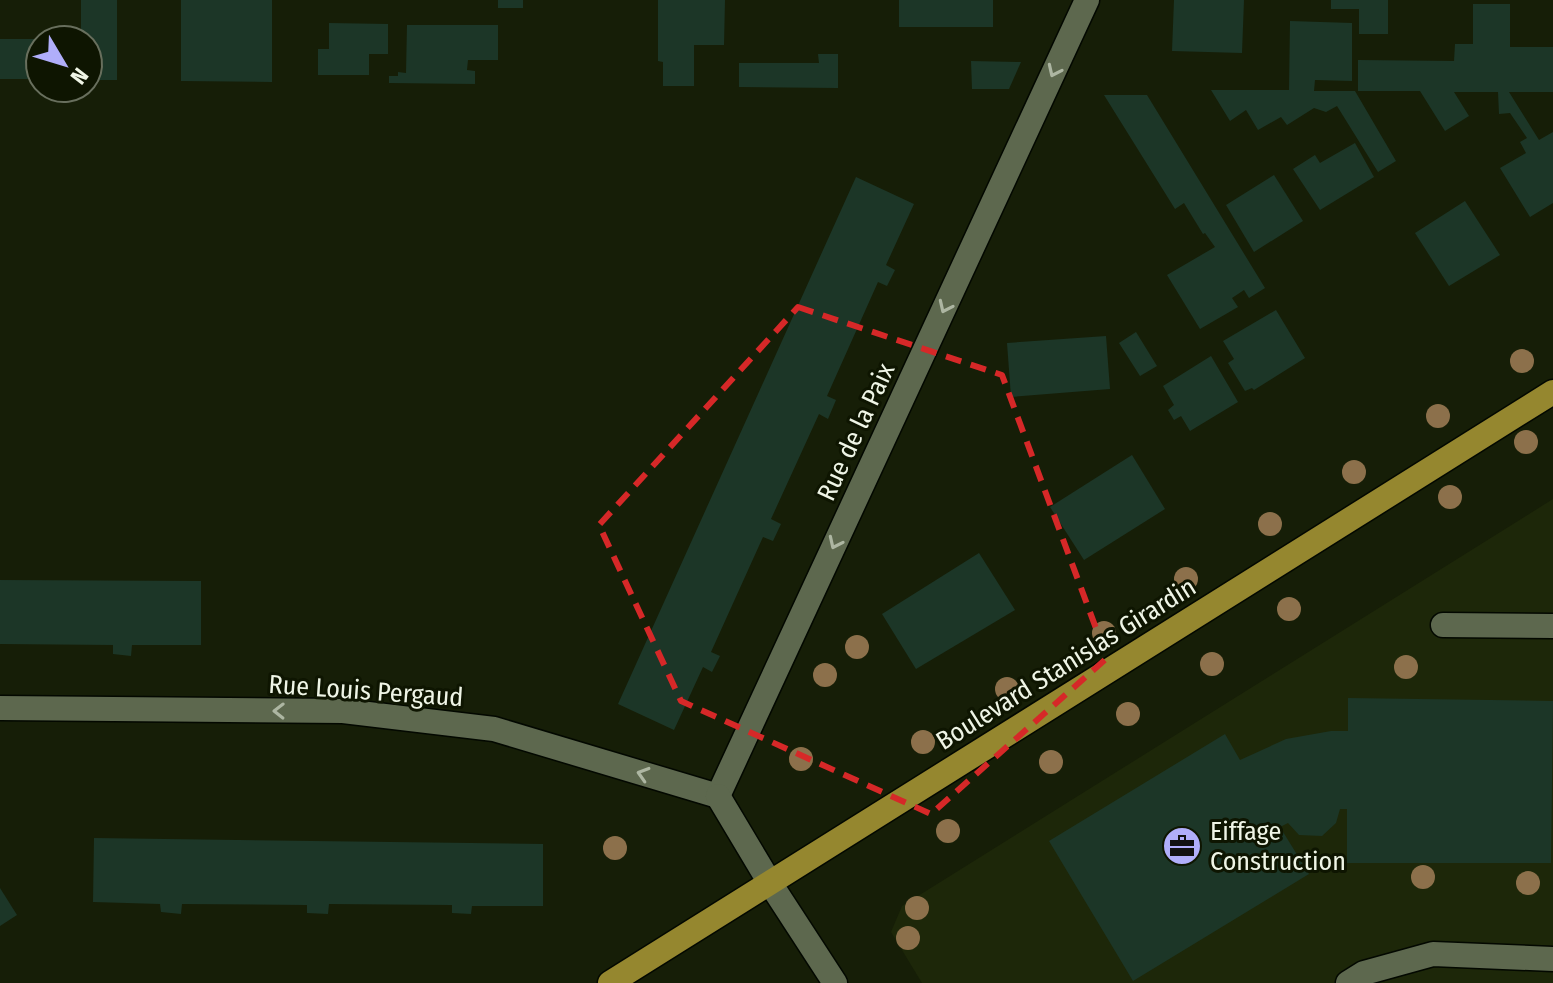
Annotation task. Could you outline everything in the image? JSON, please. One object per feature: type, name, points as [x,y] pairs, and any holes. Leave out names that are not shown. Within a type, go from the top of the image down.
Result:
[{"type":"main road","name":"Boulevard Stanislas Girardin","points":[[610,983],[1553,392]]},
{"type":"street","name":"Rue de la Paix","points":[[718,796],[1087,0]]},
{"type":"street","points":[[1443,625],[1553,626]]},
{"type":"street","name":"Rue Louis Pergaud","points":[[0,708],[343,711],[494,729],[718,796]]},
{"type":"street","points":[[718,796],[835,983]]},
{"type":"street","points":[[1348,983],[1364,973],[1433,954],[1553,959]]},
{"type":"highlighted area","points":[[798,307],[1002,375],[1107,658],[931,814],[681,701],[599,525]]},
{"type":"shaded area","points":[[1553,499],[1553,983],[922,983],[891,932],[902,906]]},
{"type":"building","points":[[81,0],[117,0],[117,80],[104,80],[104,24],[81,24]]},
{"type":"building","points":[[181,0],[272,0],[272,82],[181,81]]},
{"type":"building","points":[[498,0],[523,0],[523,8],[498,8]]},
{"type":"building","points":[[658,0],[725,0],[724,45],[694,45],[694,86],[663,86],[663,62],[658,61]]},
{"type":"building","points":[[899,0],[993,0],[993,27],[899,27]]},
{"type":"building","points":[[1174,0],[1244,0],[1242,53],[1172,51]]},
{"type":"building","points":[[1331,0],[1388,0],[1388,34],[1359,34],[1359,9],[1331,9]]},
{"type":"building","points":[[1473,4],[1510,4],[1510,47],[1553,47],[1553,92],[1509,92],[1539,140],[1553,132],[1553,203],[1530,217],[1500,168],[1526,153],[1520,142],[1527,138],[1510,113],[1499,114],[1498,92],[1454,92],[1469,116],[1445,131],[1420,91],[1358,91],[1358,60],[1454,61],[1455,44],[1473,44]]},
{"type":"building","points":[[1290,21],[1352,23],[1352,81],[1315,80],[1314,91],[1355,91],[1396,161],[1378,172],[1337,106],[1326,112],[1314,108],[1287,125],[1281,117],[1258,130],[1246,110],[1230,121],[1211,90],[1289,90]]},
{"type":"building","points":[[329,23],[388,24],[388,54],[369,54],[369,75],[318,75],[318,49],[329,49]]},
{"type":"building","points":[[407,25],[498,25],[498,60],[468,60],[467,70],[475,71],[475,84],[389,83],[389,76],[406,73]]},
{"type":"building","points":[[0,39],[24,39],[24,79],[0,79]]},
{"type":"building","points":[[818,54],[838,54],[838,88],[739,87],[739,63],[819,63]]},
{"type":"building","points":[[971,61],[1021,62],[1009,89],[972,89]]},
{"type":"building","points":[[1104,95],[1147,95],[1265,288],[1249,298],[1244,290],[1232,298],[1238,307],[1200,329],[1167,275],[1215,247],[1184,203],[1175,209]]},
{"type":"building","points":[[1355,143],[1374,177],[1320,210],[1293,169],[1315,155],[1320,163]]},
{"type":"building","points":[[1274,175],[1303,221],[1254,252],[1226,205]]},
{"type":"building","points":[[856,177],[914,204],[886,265],[895,270],[887,286],[878,282],[827,396],[836,400],[828,419],[819,414],[771,519],[781,524],[773,541],[763,537],[711,652],[720,656],[712,672],[703,667],[674,730],[618,704]]},
{"type":"building","points":[[1465,201],[1500,255],[1449,286],[1415,233]]},
{"type":"building","points":[[1276,310],[1305,358],[1254,390],[1245,391],[1228,363],[1234,359],[1223,341]]},
{"type":"building","points":[[1136,332],[1157,366],[1140,376],[1119,343]]},
{"type":"building","points":[[1106,336],[1110,389],[1011,397],[1007,343]]},
{"type":"building","points":[[1211,356],[1238,402],[1190,431],[1181,416],[1174,420],[1168,410],[1174,405],[1163,386]]},
{"type":"building","points":[[1132,455],[1165,509],[1084,560],[1050,507]]},
{"type":"building","points":[[979,553],[1015,610],[916,669],[882,614]]},
{"type":"building","points":[[0,580],[201,581],[201,645],[132,645],[131,656],[113,654],[113,645],[0,644]]},
{"type":"building","points":[[1348,698],[1553,701],[1551,863],[1347,863],[1347,809],[1340,809],[1336,823],[1322,836],[1299,835],[1288,823],[1280,827],[1309,874],[1133,981],[1049,841],[1225,734],[1240,760],[1286,739],[1348,731]]},
{"type":"building","points":[[94,838],[543,844],[543,906],[472,906],[471,914],[452,913],[452,905],[329,904],[328,914],[307,913],[307,905],[182,904],[181,914],[161,912],[160,904],[93,902]]},
{"type":"building","points":[[0,888],[17,915],[0,926]]},
{"type":"place","name":"Eiffage Construction","points":[[1182,846]]}]
